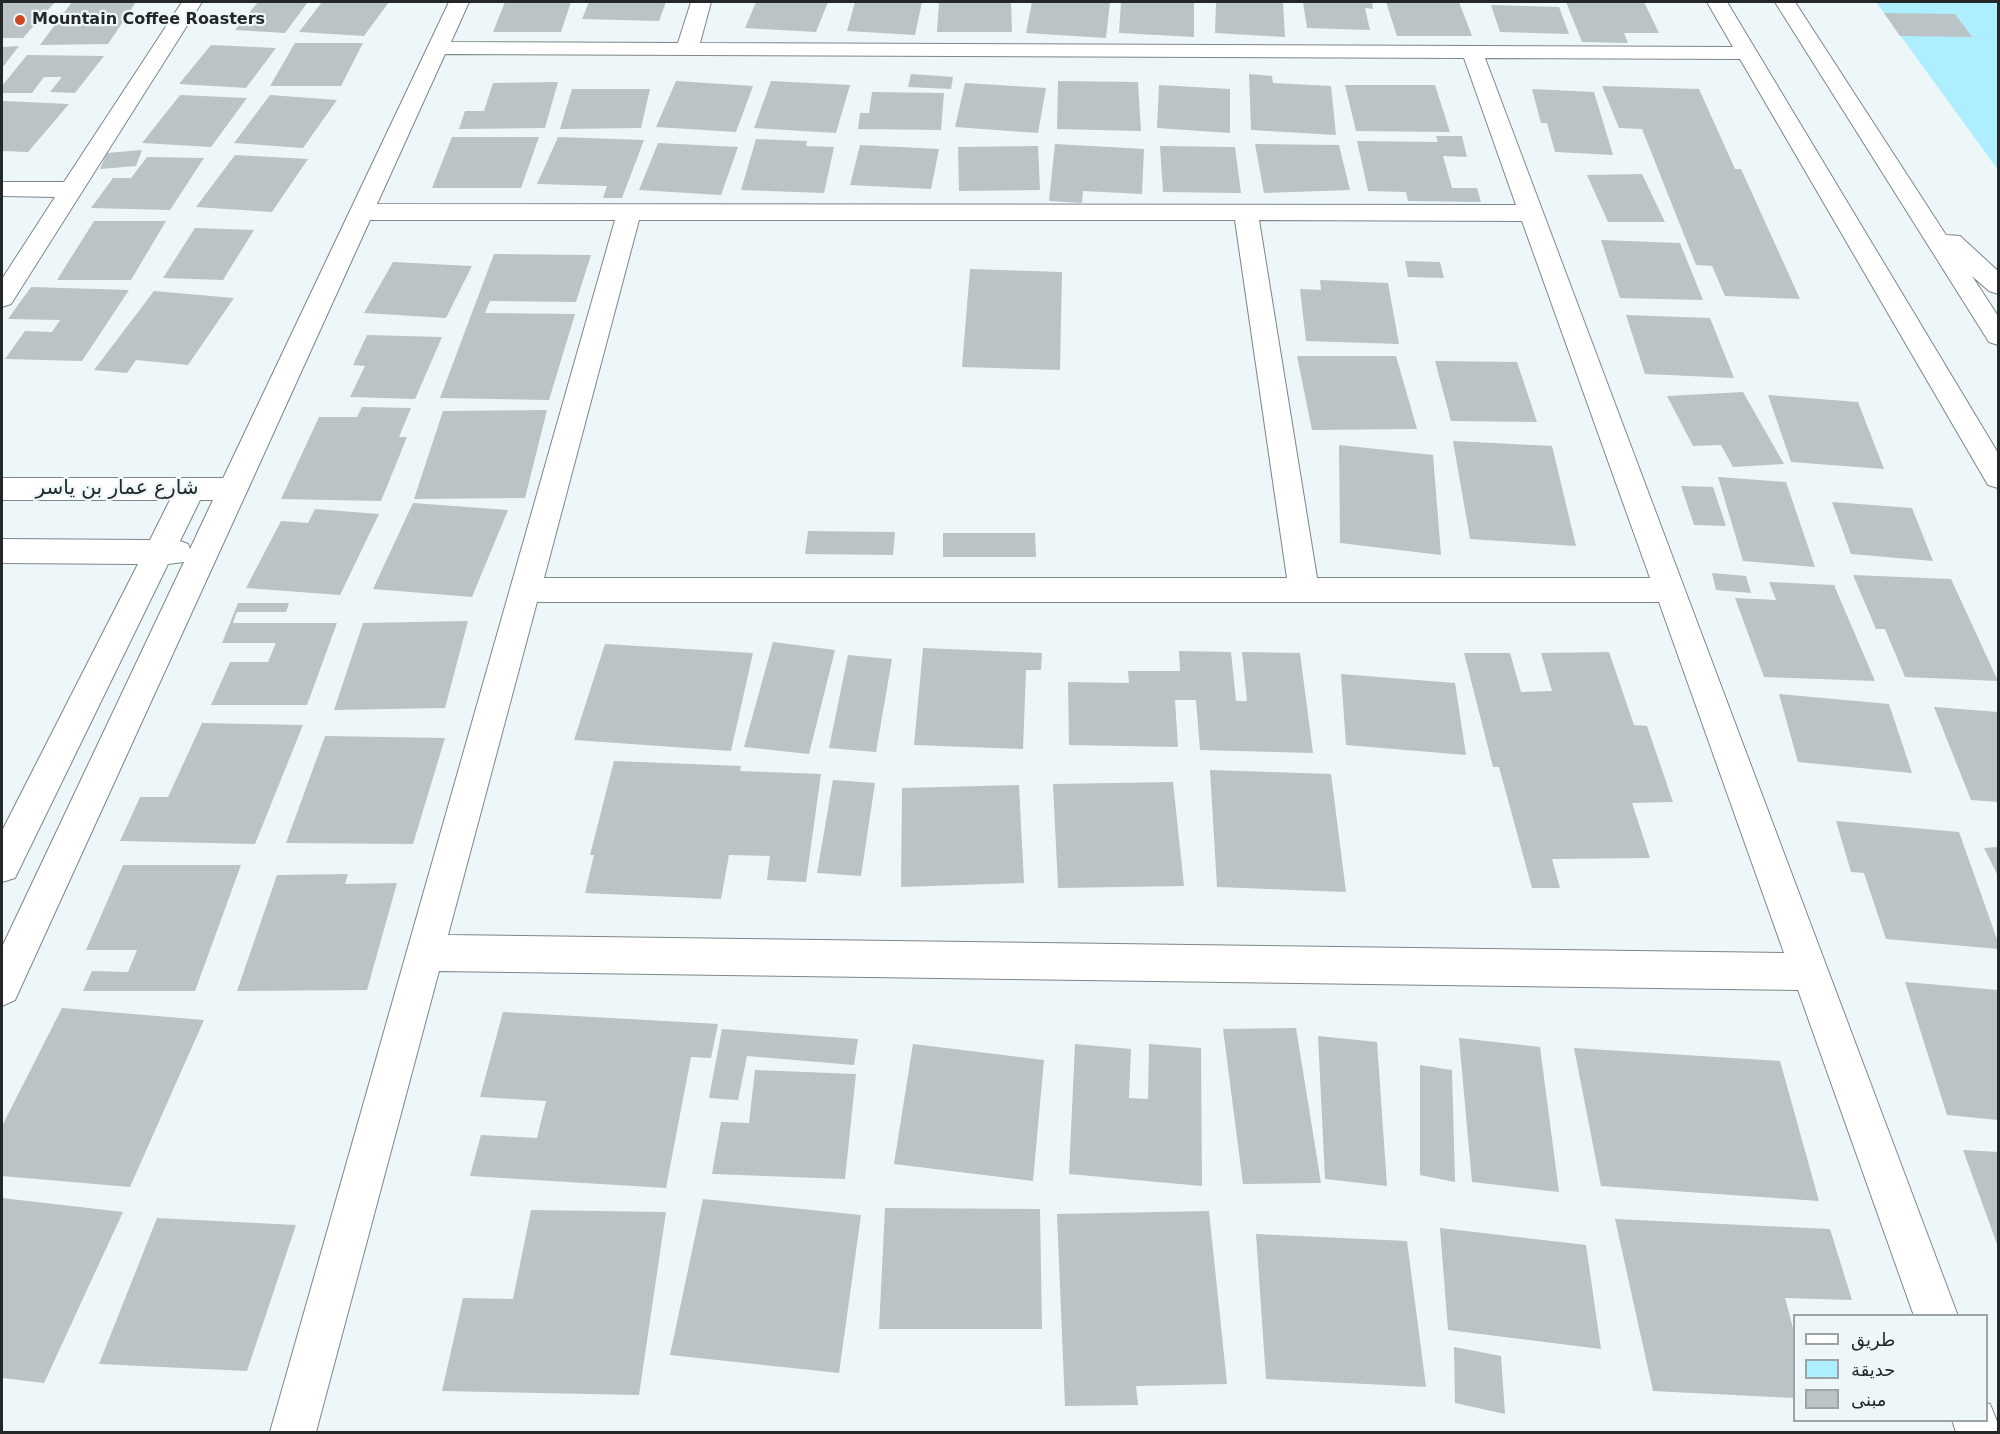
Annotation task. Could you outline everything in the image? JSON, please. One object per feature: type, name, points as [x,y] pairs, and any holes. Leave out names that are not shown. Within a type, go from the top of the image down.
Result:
[{"type":"street","points":[[2,298],[192,2]]},
{"type":"street","points":[[2,987],[459,2]]},
{"type":"street","points":[[687,49],[701,2]]},
{"type":"street","points":[[1717,2],[1749,52],[1998,477]]},
{"type":"street","points":[[1785,2],[1998,336]]},
{"type":"street","points":[[437,48],[1749,52]]},
{"type":"street","points":[[1472,52],[1935,1314]]},
{"type":"street","points":[[2,189],[71,190]]},
{"type":"street","points":[[361,212],[1531,213]]},
{"type":"street","points":[[293,1432],[629,212]]},
{"type":"street","points":[[1246,213],[1304,590]]},
{"type":"street","points":[[1923,218],[1998,285]]},
{"type":"street","name":"شارع عمار بن ياسر","points":[[2,489],[232,489]]},
{"type":"street","points":[[2,866],[190,490]]},
{"type":"street","points":[[2,551],[204,552]]},
{"type":"street","points":[[525,590],[1670,590]]},
{"type":"street","points":[[425,953],[1811,972]]},
{"type":"green space","points":[[1876,2],[1998,2],[1998,170]]},
{"type":"building","name":"Mountain Coffee Roasters","points":[[2,2],[55,2],[23,38],[2,38]]},
{"type":"building","points":[[72,2],[136,2],[108,44],[40,45]]},
{"type":"building","points":[[258,2],[308,2],[285,33],[235,30]]},
{"type":"building","points":[[322,2],[389,2],[364,36],[299,32]]},
{"type":"building","points":[[505,2],[571,2],[561,32],[493,32]]},
{"type":"building","points":[[589,2],[666,2],[659,21],[582,19]]},
{"type":"building","points":[[756,2],[828,2],[816,32],[745,28]]},
{"type":"building","points":[[855,2],[922,2],[915,35],[847,31]]},
{"type":"building","points":[[939,2],[1011,2],[1012,32],[937,32]]},
{"type":"building","points":[[1032,2],[1110,2],[1106,38],[1026,33]]},
{"type":"building","points":[[1121,2],[1194,2],[1194,37],[1119,33]]},
{"type":"building","points":[[1216,2],[1283,2],[1285,37],[1215,33]]},
{"type":"building","points":[[1303,2],[1372,2],[1373,9],[1365,8],[1370,30],[1307,28]]},
{"type":"building","points":[[1386,2],[1459,2],[1472,36],[1397,36]]},
{"type":"building","points":[[1566,2],[1644,2],[1659,33],[1624,33],[1628,43],[1582,42]]},
{"type":"building","points":[[1491,5],[1559,7],[1569,34],[1500,32]]},
{"type":"building","points":[[1884,13],[1955,14],[1972,37],[1900,36]]},
{"type":"building","points":[[295,43],[363,43],[341,86],[270,86]]},
{"type":"building","points":[[211,45],[276,48],[246,88],[179,84]]},
{"type":"building","points":[[19,46],[2,68],[2,47]]},
{"type":"building","points":[[27,55],[104,56],[75,93],[50,92],[62,77],[44,77],[32,93],[2,93],[2,86]]},
{"type":"building","points":[[911,74],[953,77],[951,89],[908,87]]},
{"type":"building","points":[[1249,74],[1272,76],[1273,83],[1331,86],[1336,135],[1251,130]]},
{"type":"building","points":[[676,81],[753,86],[736,132],[656,127]]},
{"type":"building","points":[[771,81],[850,85],[836,133],[754,128]]},
{"type":"building","points":[[1058,81],[1138,82],[1141,131],[1057,129]]},
{"type":"building","points":[[558,82],[545,128],[459,129],[465,111],[484,111],[493,83]]},
{"type":"building","points":[[965,83],[1046,88],[1038,133],[955,127]]},
{"type":"building","points":[[1159,85],[1230,89],[1230,133],[1157,128]]},
{"type":"building","points":[[1345,85],[1435,85],[1450,132],[1356,131]]},
{"type":"building","points":[[1602,86],[1699,89],[1735,169],[1741,169],[1800,299],[1725,296],[1712,266],[1696,265],[1642,129],[1619,128]]},
{"type":"building","points":[[572,89],[650,89],[641,128],[560,129]]},
{"type":"building","points":[[1532,89],[1594,92],[1613,155],[1555,152],[1547,123],[1541,123]]},
{"type":"building","points":[[872,92],[944,93],[941,130],[858,129],[860,113],[869,113]]},
{"type":"building","points":[[180,95],[247,98],[211,147],[142,143]]},
{"type":"building","points":[[270,95],[337,100],[303,148],[234,143]]},
{"type":"building","points":[[2,101],[69,104],[28,152],[2,151]]},
{"type":"building","points":[[1436,136],[1462,136],[1467,157],[1443,156],[1452,188],[1477,188],[1481,202],[1408,201],[1406,192],[1368,191],[1357,141],[1438,142]]},
{"type":"building","points":[[452,137],[539,137],[521,188],[432,188]]},
{"type":"building","points":[[558,137],[644,140],[622,198],[603,198],[607,186],[537,184]]},
{"type":"building","points":[[756,139],[807,141],[806,146],[834,147],[824,193],[741,190]]},
{"type":"building","points":[[658,143],[738,147],[721,195],[639,190]]},
{"type":"building","points":[[1055,144],[1144,149],[1142,194],[1083,191],[1082,203],[1049,201]]},
{"type":"building","points":[[1255,144],[1339,145],[1350,190],[1264,193]]},
{"type":"building","points":[[860,145],[939,149],[931,189],[850,185]]},
{"type":"building","points":[[1038,146],[1040,190],[959,191],[958,147]]},
{"type":"building","points":[[1160,146],[1235,147],[1241,193],[1163,192]]},
{"type":"building","points":[[142,150],[136,166],[100,169],[107,153]]},
{"type":"building","points":[[235,155],[308,159],[272,212],[196,207]]},
{"type":"building","points":[[147,157],[204,158],[170,210],[91,208],[113,178],[131,178]]},
{"type":"building","points":[[1642,174],[1665,222],[1608,222],[1587,175]]},
{"type":"building","points":[[94,221],[166,221],[131,280],[57,280]]},
{"type":"building","points":[[195,228],[254,230],[223,280],[163,278]]},
{"type":"building","points":[[1601,240],[1680,243],[1703,300],[1620,298]]},
{"type":"building","points":[[494,254],[591,255],[576,302],[490,301],[485,313],[575,314],[549,400],[440,398]]},
{"type":"building","points":[[1405,261],[1440,262],[1444,278],[1408,277]]},
{"type":"building","points":[[393,262],[472,266],[446,318],[364,313]]},
{"type":"building","points":[[970,269],[1062,272],[1060,370],[962,367]]},
{"type":"building","points":[[1320,280],[1388,283],[1399,344],[1306,341],[1300,289],[1321,290]]},
{"type":"building","points":[[31,287],[129,290],[82,361],[5,359],[25,331],[52,332],[60,320],[8,319]]},
{"type":"building","points":[[154,291],[234,298],[188,365],[136,360],[127,373],[94,370]]},
{"type":"building","points":[[1626,315],[1710,318],[1734,378],[1645,374]]},
{"type":"building","points":[[367,335],[442,337],[415,399],[350,397],[365,366],[353,365]]},
{"type":"building","points":[[1297,356],[1396,356],[1417,429],[1312,430]]},
{"type":"building","points":[[1435,361],[1517,362],[1537,422],[1451,421]]},
{"type":"building","points":[[1743,392],[1784,464],[1733,467],[1721,445],[1693,446],[1667,396]]},
{"type":"building","points":[[1768,395],[1858,402],[1884,469],[1791,462]]},
{"type":"building","points":[[362,407],[411,408],[399,437],[407,437],[381,501],[281,499],[319,417],[357,417]]},
{"type":"building","points":[[547,410],[525,498],[414,499],[443,411]]},
{"type":"building","points":[[1453,441],[1552,446],[1576,546],[1470,539]]},
{"type":"building","points":[[1339,445],[1433,455],[1441,555],[1340,543]]},
{"type":"building","points":[[1718,477],[1786,482],[1815,567],[1743,561]]},
{"type":"building","points":[[1681,486],[1713,487],[1726,526],[1694,525]]},
{"type":"building","points":[[1832,502],[1912,508],[1933,561],[1851,554]]},
{"type":"building","points":[[413,503],[508,510],[472,597],[373,589]]},
{"type":"building","points":[[315,509],[379,514],[340,595],[246,588],[281,521],[308,523]]},
{"type":"building","points":[[808,531],[895,532],[893,555],[805,554]]},
{"type":"building","points":[[943,533],[1035,533],[1036,557],[943,557]]},
{"type":"building","points":[[1712,573],[1746,576],[1751,593],[1716,590]]},
{"type":"building","points":[[1853,575],[1951,579],[1998,681],[1905,677],[1885,629],[1876,629]]},
{"type":"building","points":[[1769,582],[1834,585],[1875,681],[1764,677],[1735,598],[1776,600]]},
{"type":"building","points":[[238,603],[289,603],[286,612],[237,612],[233,623],[337,623],[307,705],[211,705],[230,662],[268,662],[276,643],[222,643]]},
{"type":"building","points":[[468,621],[445,708],[334,710],[363,623]]},
{"type":"building","points":[[773,642],[835,650],[809,754],[744,747]]},
{"type":"building","points":[[605,644],[753,653],[731,751],[574,740]]},
{"type":"building","points":[[923,648],[1042,653],[1041,670],[1026,670],[1023,749],[914,745]]},
{"type":"building","points":[[1179,651],[1231,652],[1236,701],[1247,701],[1242,652],[1300,653],[1313,753],[1200,750],[1196,700],[1175,700],[1178,747],[1069,745],[1068,682],[1129,683],[1128,671],[1180,671]]},
{"type":"building","points":[[1609,652],[1634,725],[1647,726],[1673,802],[1632,803],[1650,858],[1552,859],[1560,888],[1532,888],[1499,767],[1493,767],[1464,653],[1510,653],[1521,692],[1552,691],[1541,653]]},
{"type":"building","points":[[848,655],[892,659],[876,752],[829,748]]},
{"type":"building","points":[[1341,674],[1455,683],[1466,755],[1346,745]]},
{"type":"building","points":[[1779,694],[1889,704],[1912,773],[1798,762]]},
{"type":"building","points":[[1934,707],[1998,712],[1998,802],[1971,800]]},
{"type":"building","points":[[202,723],[303,725],[255,844],[120,841],[140,797],[168,797]]},
{"type":"building","points":[[325,736],[445,738],[413,844],[286,843]]},
{"type":"building","points":[[614,761],[741,766],[740,771],[821,774],[806,882],[767,880],[770,856],[729,855],[721,899],[585,893],[594,855],[590,855]]},
{"type":"building","points":[[1210,770],[1331,774],[1346,892],[1217,887]]},
{"type":"building","points":[[833,780],[875,783],[861,876],[817,873]]},
{"type":"building","points":[[1173,782],[1184,886],[1058,888],[1053,784]]},
{"type":"building","points":[[1019,785],[1024,883],[901,887],[902,788]]},
{"type":"building","points":[[1836,821],[1959,832],[1998,942],[1998,949],[1886,939],[1864,873],[1851,872]]},
{"type":"building","points":[[1998,847],[1998,876],[1984,848]]},
{"type":"building","points":[[123,865],[241,865],[195,991],[83,991],[92,971],[128,972],[137,950],[86,950]]},
{"type":"building","points":[[348,874],[345,884],[397,883],[367,990],[237,991],[277,875]]},
{"type":"building","points":[[1905,982],[1998,990],[1998,1120],[1947,1115]]},
{"type":"building","points":[[62,1008],[204,1020],[130,1187],[2,1176],[2,1126]]},
{"type":"building","points":[[503,1012],[718,1024],[711,1058],[691,1057],[666,1188],[470,1176],[481,1135],[537,1138],[546,1101],[480,1097]]},
{"type":"building","points":[[1296,1028],[1321,1183],[1243,1184],[1223,1029]]},
{"type":"building","points":[[722,1029],[858,1039],[854,1065],[747,1056],[738,1100],[709,1098]]},
{"type":"building","points":[[1318,1036],[1377,1042],[1387,1186],[1325,1179]]},
{"type":"building","points":[[1459,1038],[1540,1047],[1559,1192],[1472,1182]]},
{"type":"building","points":[[913,1044],[1044,1060],[1033,1181],[894,1164]]},
{"type":"building","points":[[1075,1044],[1131,1049],[1129,1098],[1148,1099],[1149,1044],[1201,1048],[1202,1186],[1069,1174]]},
{"type":"building","points":[[1574,1048],[1780,1061],[1819,1201],[1601,1186]]},
{"type":"building","points":[[1420,1065],[1452,1070],[1455,1182],[1420,1175]]},
{"type":"building","points":[[755,1070],[856,1074],[845,1179],[712,1174],[721,1122],[749,1123]]},
{"type":"building","points":[[1963,1150],[1998,1152],[1998,1247]]},
{"type":"building","points":[[2,1198],[123,1212],[44,1383],[2,1378]]},
{"type":"building","points":[[703,1199],[861,1215],[839,1373],[670,1355]]},
{"type":"building","points":[[885,1208],[1040,1209],[1042,1329],[879,1329]]},
{"type":"building","points":[[531,1210],[666,1212],[639,1395],[442,1391],[463,1298],[513,1299]]},
{"type":"building","points":[[1209,1211],[1227,1384],[1136,1386],[1138,1405],[1065,1406],[1057,1214]]},
{"type":"building","points":[[157,1218],[296,1225],[247,1371],[99,1364]]},
{"type":"building","points":[[1615,1219],[1830,1229],[1852,1300],[1785,1298],[1793,1328],[1793,1398],[1653,1391]]},
{"type":"building","points":[[1440,1228],[1586,1245],[1601,1349],[1448,1330]]},
{"type":"building","points":[[1256,1234],[1407,1241],[1426,1387],[1266,1379]]},
{"type":"building","points":[[1454,1347],[1501,1356],[1505,1414],[1455,1403]]},
{"type":"place","name":"Mountain Coffee Roasters","points":[[20,20]]}]
